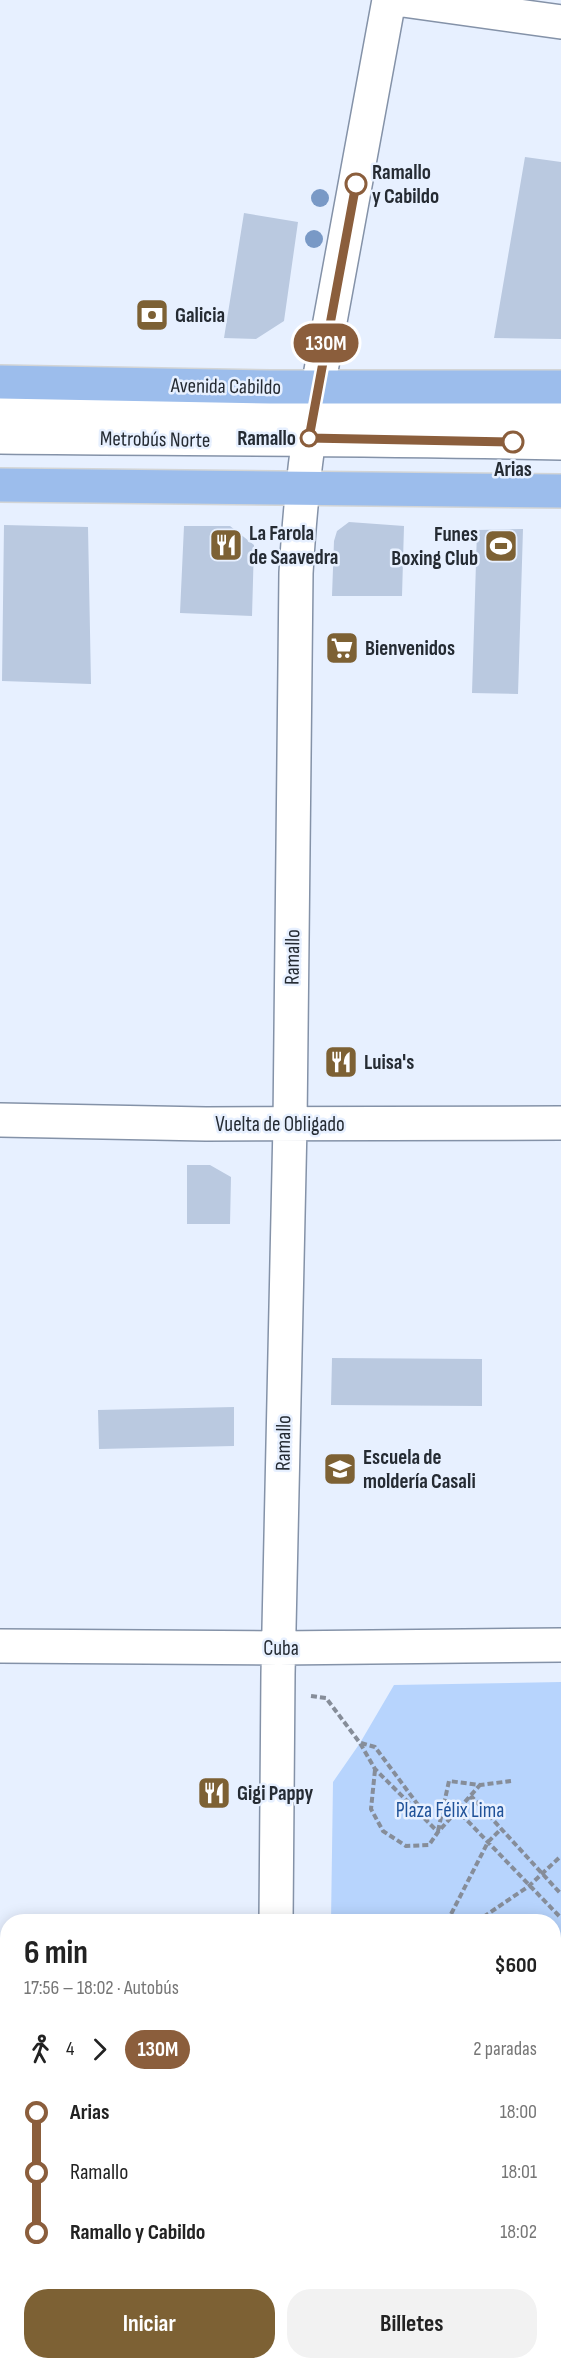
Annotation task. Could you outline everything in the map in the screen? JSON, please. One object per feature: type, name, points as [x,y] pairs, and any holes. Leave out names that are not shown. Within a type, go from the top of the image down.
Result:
[{"type":"main road","name":"Avenida Cabildo","points":[[0,382],[258,387],[314,411],[561,387]]},
{"type":"main road","points":[[0,485],[561,492]]},
{"type":"street","name":"Ramallo","points":[[276,1914],[278,1694],[290,1124],[296,573],[302,488],[314,411],[389,0]]},
{"type":"street","points":[[403,0],[561,22]]},
{"type":"street","name":"Metrobús Norte","points":[[0,409],[561,414]]},
{"type":"street","name":"Metrobús Norte","points":[[0,437],[219,440],[314,411],[561,443]]},
{"type":"street","name":"Vuelta de Obligado","points":[[0,1120],[290,1124],[561,1123]]},
{"type":"street","name":"Cuba","points":[[0,1646],[279,1648],[561,1645]]},
{"type":"path","points":[[278,1694],[326,1698],[360,1743],[375,1769],[438,1832]]},
{"type":"path","points":[[360,1743],[375,1747],[438,1832]]},
{"type":"path","points":[[375,1769],[371,1809],[384,1831],[406,1846],[429,1845],[480,1785]]},
{"type":"path","points":[[438,1832],[449,1781],[480,1785],[511,1781]]},
{"type":"path","points":[[438,1832],[472,1797],[561,1894]]},
{"type":"path","points":[[438,1832],[458,1811],[557,1914]]},
{"type":"path","points":[[451,1914],[488,1842],[501,1829]]},
{"type":"path","points":[[488,1914],[529,1886],[561,1856]]},
{"type":"green space","name":"Plaza Félix Lima","points":[[561,1682],[561,1914],[331,1914],[333,1782],[360,1743],[394,1685]]},
{"type":"building","points":[[525,157],[561,162],[561,339],[494,338]]},
{"type":"building","points":[[244,213],[298,222],[284,321],[256,339],[224,338]]},
{"type":"building","points":[[349,522],[404,526],[402,596],[332,596],[334,541],[337,531]]},
{"type":"building","points":[[4,525],[88,527],[91,684],[2,681]]},
{"type":"building","points":[[184,526],[230,526],[254,545],[252,616],[180,613]]},
{"type":"building","points":[[523,529],[518,694],[472,693],[477,530]]},
{"type":"building","points":[[187,1165],[210,1165],[231,1177],[230,1224],[187,1224]]},
{"type":"building","points":[[332,1358],[482,1359],[482,1406],[331,1405]]},
{"type":"building","points":[[234,1407],[234,1446],[99,1449],[98,1410]]},
{"type":"bus line","name":"130M","points":[[356,184],[309,438],[513,442]]},
{"type":"place","name":"Ramallo y Cabildo","points":[[356,184]]},
{"type":"place","name":"Galicia","points":[[152,315]]},
{"type":"place","name":"Ramallo","points":[[309,438]]},
{"type":"place","name":"Arias","points":[[513,442]]},
{"type":"place","name":"La Farola de Saavedra","points":[[226,545]]},
{"type":"place","name":"Funes Boxing Club","points":[[501,546]]},
{"type":"place","name":"Bienvenidos","points":[[342,648]]},
{"type":"place","name":"Luisa's","points":[[341,1062]]},
{"type":"place","name":"Escuela de moldería Casali","points":[[340,1469]]},
{"type":"place","name":"Gigi Pappy","points":[[214,1793]]}]
